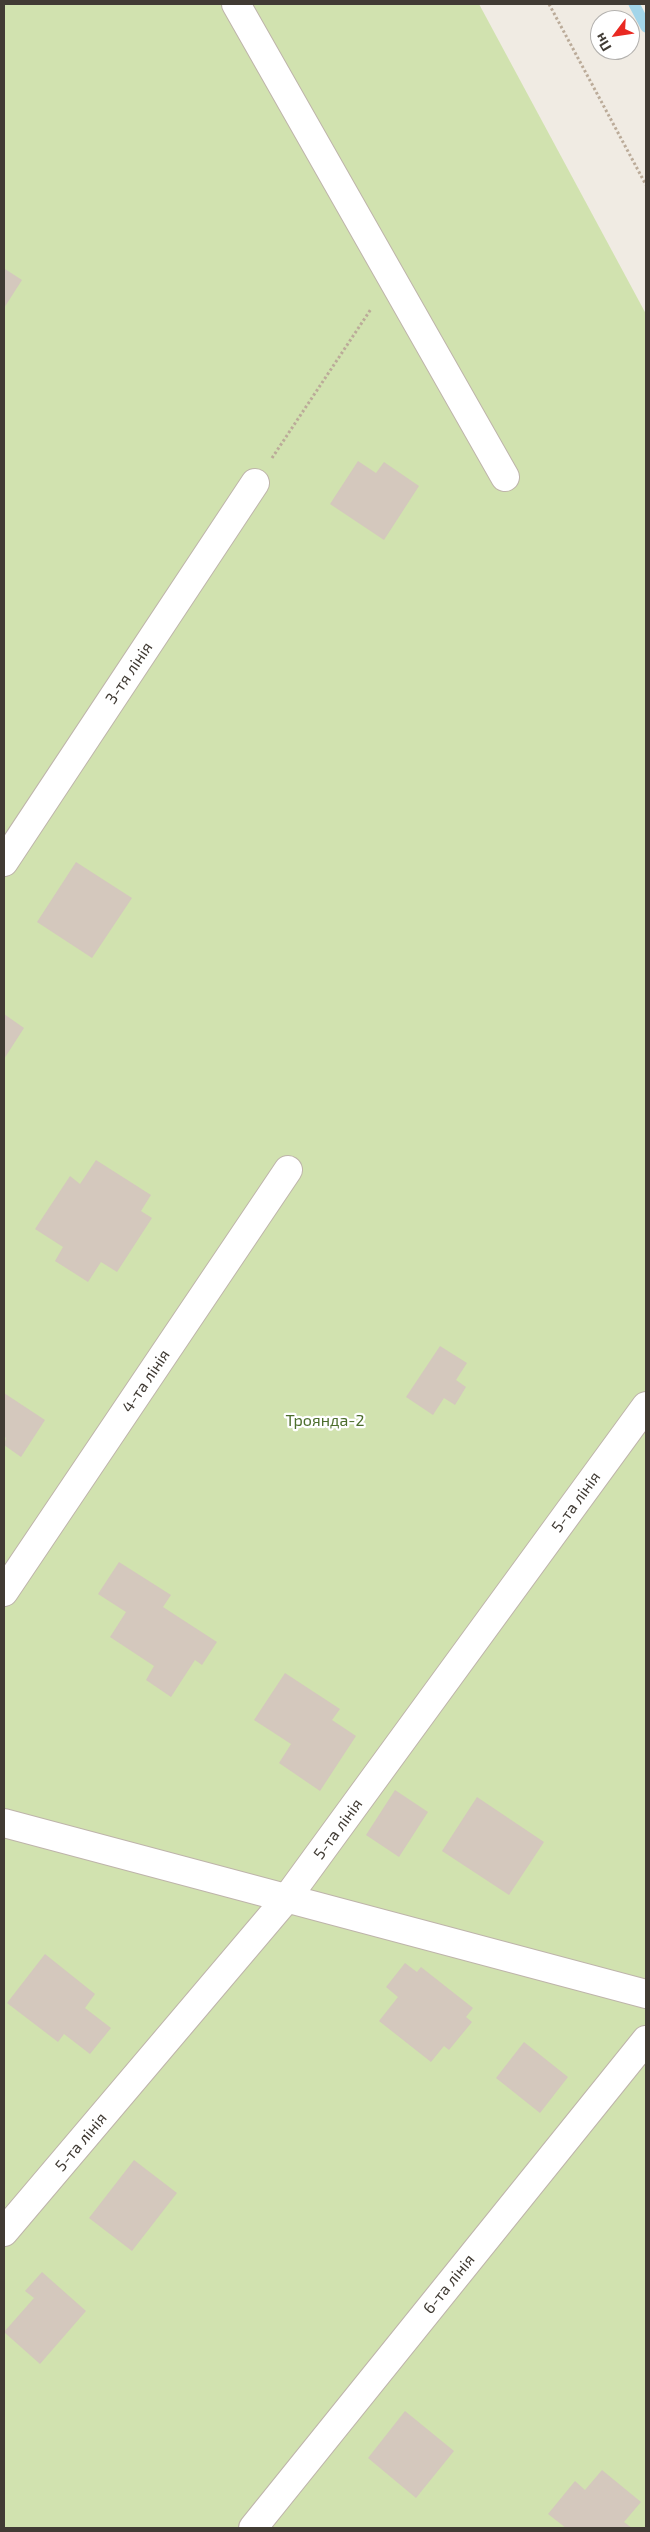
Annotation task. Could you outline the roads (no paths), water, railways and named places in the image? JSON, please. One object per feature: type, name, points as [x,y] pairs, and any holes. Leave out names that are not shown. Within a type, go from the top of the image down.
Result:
[{"type":"street","points":[[236,4],[505,477]]},
{"type":"street","name":"3-тя лінія","points":[[4,862],[255,483]]},
{"type":"street","name":"4-та лінія","points":[[4,1592],[288,1170]]},
{"type":"street","name":"5-та лінія","points":[[4,2232],[287,1898],[646,1406]]},
{"type":"street","points":[[4,1823],[646,1994]]},
{"type":"street","name":"6-та лінія","points":[[252,2528],[646,2040]]},
{"type":"waterway","points":[[634,4],[646,27]]},
{"type":"park label","name":"Троянда-2","points":[[325,1421]]}]
